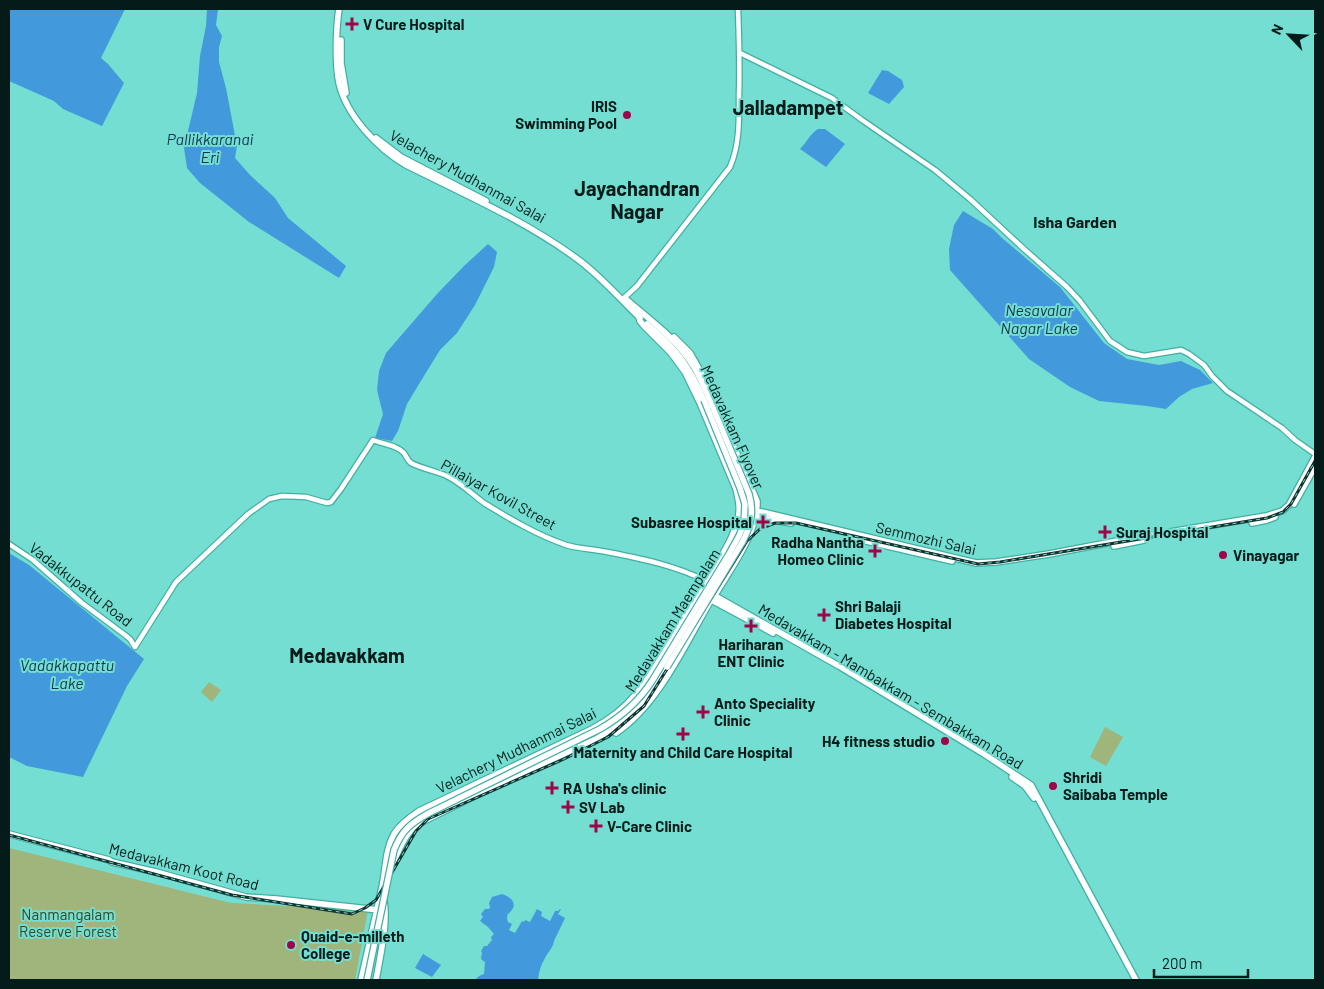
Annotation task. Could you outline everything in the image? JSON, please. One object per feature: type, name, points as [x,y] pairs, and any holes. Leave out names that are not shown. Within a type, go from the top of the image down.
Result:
[{"type":"main road","name":"Velachery Mudhanmai Salai","points":[[341,9],[342,63],[345,90],[361,120],[378,141],[410,162],[532,224],[597,271],[627,302]]},
{"type":"main road","points":[[627,302],[639,317]]},
{"type":"main road","points":[[627,302],[646,317],[652,318],[657,322],[682,343],[690,353],[709,388],[758,501],[754,526],[715,594]]},
{"type":"main road","name":"Velachery Mudhanmai Salai","points":[[362,980],[388,850],[395,832],[405,821],[419,811],[592,729],[624,707],[654,668],[736,528],[739,500],[736,489],[704,411],[689,380],[674,357],[644,326],[639,317]]},
{"type":"main road","name":"Medavakkam Maempalam","points":[[367,980],[393,855],[399,840],[408,827],[417,819],[600,729],[631,707],[645,692],[655,676],[729,554],[744,524],[745,504],[707,399],[676,351],[639,317]]},
{"type":"main road","name":"Medavakkam Flyover","points":[[610,730],[628,716],[647,697],[742,541],[752,518],[749,494],[698,374],[685,353],[670,337],[646,317]]},
{"type":"main road","name":"Semmozhi Salai","points":[[996,563],[1258,518],[1282,511],[1291,502],[1315,455]]},
{"type":"main road","name":"Semmozhi Salai","points":[[739,513],[757,514],[976,563],[996,563],[1267,520],[1284,514],[1292,507],[1315,467]]},
{"type":"main road","points":[[727,544],[740,552]]},
{"type":"main road","name":"Medavakkam - Mambakkam - Sembakkam Road","points":[[700,591],[715,594],[741,611],[823,657],[1032,787],[1136,980]]},
{"type":"main road","name":"Medavakkam - Mambakkam - Sembakkam Road","points":[[700,591],[711,600],[807,651],[983,755],[1029,790],[1132,980]]},
{"type":"main road","name":"Velachery Mudhanmai Salai","points":[[412,828],[501,783],[596,739],[610,730],[616,733],[626,726],[648,703],[663,682],[711,600]]},
{"type":"main road","points":[[684,617],[697,624]]},
{"type":"main road","points":[[376,980],[386,911],[383,898],[387,878],[402,844],[412,828],[405,821]]},
{"type":"main road","name":"Medavakkam Koot Road","points":[[9,835],[108,863],[112,862],[156,872],[246,897],[386,911]]},
{"type":"main road","points":[[366,908],[374,903],[382,887]]},
{"type":"street","points":[[627,302],[637,286],[730,167],[734,157],[739,124],[740,53],[738,9]]},
{"type":"street","points":[[740,53],[832,98],[935,170],[970,199],[1067,287],[1110,341],[1127,352],[1144,356],[1181,350],[1189,354],[1204,365],[1227,391],[1282,428],[1315,455]]},
{"type":"street","name":"Pillaiyar Kovil Street","points":[[135,648],[176,582],[248,514],[270,499],[282,496],[306,497],[327,503],[331,502],[341,490],[373,440],[397,448],[404,453],[411,463],[446,476],[512,520],[567,546],[606,551],[653,561],[706,581]]},
{"type":"street","name":"Vadakkupattu Road","points":[[9,544],[33,560],[82,603],[125,634],[135,648]]},
{"type":"green space","points":[[209,682],[221,690],[212,702],[201,692]]},
{"type":"green space","points":[[1105,727],[1123,737],[1106,766],[1090,757]]},
{"type":"green space","name":"Nanmangalam Reserve Forest","points":[[9,848],[231,903],[368,910],[355,980],[9,980]]},
{"type":"water","points":[[9,9],[125,9],[101,58],[124,83],[102,126],[63,109],[54,101],[9,81]]},
{"type":"water","name":"Pallikkaranai Eri","points":[[207,9],[218,9],[216,25],[222,36],[219,47],[219,62],[237,146],[235,158],[275,198],[288,218],[346,266],[339,278],[249,222],[200,183],[187,168],[184,148],[197,93]]},
{"type":"water","points":[[882,70],[888,71],[902,80],[904,87],[889,104],[868,93]]},
{"type":"water","points":[[818,129],[825,129],[845,144],[826,167],[800,149]]},
{"type":"water","name":"Nesavalar Nagar Lake","points":[[963,211],[993,229],[1060,287],[1104,343],[1127,359],[1159,365],[1181,361],[1200,370],[1213,383],[1192,389],[1179,397],[1166,409],[1099,401],[1070,387],[1029,359],[950,270],[949,249],[954,225]]},
{"type":"water","points":[[488,244],[497,252],[494,267],[475,305],[457,333],[440,350],[419,384],[407,404],[398,431],[392,441],[375,438],[383,414],[377,390],[379,371],[386,353],[437,294]]},
{"type":"water","name":"Vadakkapattu Lake","points":[[9,553],[29,565],[144,659],[127,686],[83,777],[27,766],[9,757]]},
{"type":"water","points":[[502,894],[509,897],[514,905],[507,917],[508,922],[512,924],[509,930],[515,933],[522,921],[530,922],[537,909],[542,912],[541,916],[550,921],[555,911],[560,909],[558,914],[565,918],[545,957],[538,980],[475,980],[484,974],[485,962],[481,958],[481,951],[492,940],[491,937],[494,934],[480,921],[483,917],[481,914],[485,909],[489,909],[492,897]]},
{"type":"water","points":[[423,954],[441,965],[432,977],[415,968]]},
{"type":"railway","points":[[9,835],[232,895],[352,914],[376,900],[416,831],[428,819],[564,759],[608,737],[644,706],[747,541],[760,529],[775,523],[796,523],[978,564],[1000,562],[1267,518],[1283,512],[1291,504],[1315,461]]},
{"type":"place","name":"V Cure Hospital","points":[[352,24]]},
{"type":"place","name":"IRIS Swimming Pool","points":[[627,115]]},
{"type":"place","name":"Subasree Hospital","points":[[763,522]]},
{"type":"place","name":"Suraj Hospital","points":[[1105,532]]},
{"type":"place","name":"Radha Nantha Homeo Clinic","points":[[875,551]]},
{"type":"place","name":"Vinayagar","points":[[1223,555]]},
{"type":"place","name":"Shri Balaji Diabetes Hospital","points":[[824,615]]},
{"type":"place","name":"Hariharan ENT Clinic","points":[[751,626]]},
{"type":"place","name":"Anto Speciality Clinic","points":[[703,712]]},
{"type":"place","name":"Maternity and Child Care Hospital","points":[[683,734]]},
{"type":"place","name":"H4 fitness studio","points":[[945,741]]},
{"type":"place","name":"Shridi Saibaba Temple","points":[[1053,786]]},
{"type":"place","name":"RA Usha's clinic","points":[[552,788]]},
{"type":"place","name":"SV Lab","points":[[568,807]]},
{"type":"place","name":"V-Care Clinic","points":[[596,826]]},
{"type":"place","name":"Quaid-e-milleth College","points":[[291,945]]},
{"type":"district","name":"Jalladampet","points":[[788,107]]},
{"type":"district","name":"Jayachandran Nagar","points":[[637,200]]},
{"type":"district","name":"Isha Garden","points":[[1075,221]]},
{"type":"district","name":"Medavakkam","points":[[347,655]]}]
